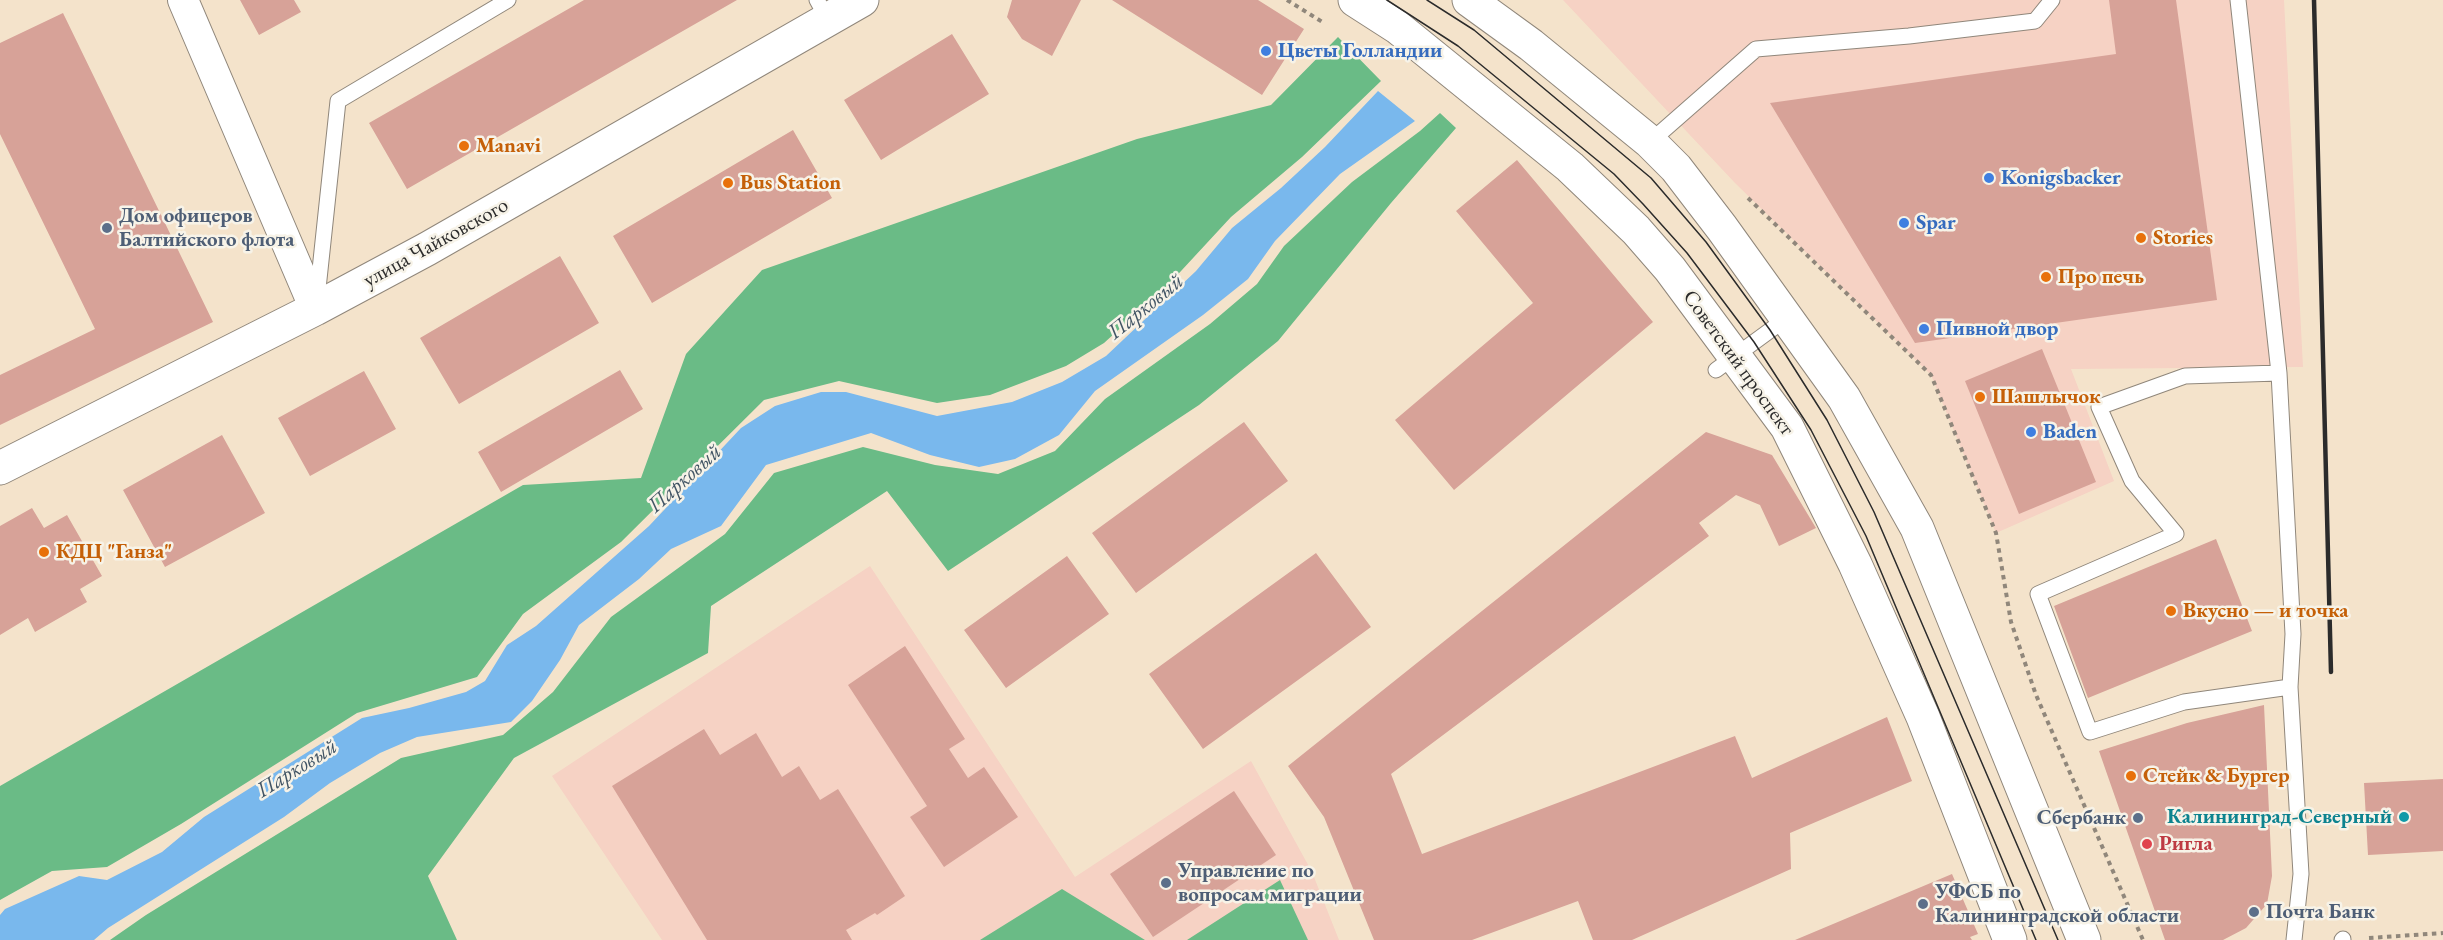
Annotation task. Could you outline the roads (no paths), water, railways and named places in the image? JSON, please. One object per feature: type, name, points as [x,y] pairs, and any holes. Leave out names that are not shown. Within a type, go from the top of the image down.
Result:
[{"type":"main road","name":"улица Чайковского","points":[[0,468],[315,309],[428,249],[822,10],[862,0]]},
{"type":"main road","name":"Советский проспект","points":[[1355,0],[1397,27],[1578,175],[1636,230],[1670,269],[1726,363],[1787,427],[1855,564],[1923,717],[2010,940]]},
{"type":"main road","points":[[1469,0],[1531,45],[1650,142],[1676,168],[1844,398],[1917,528],[2084,940]]},
{"type":"street","points":[[183,0],[315,309]]},
{"type":"lane","points":[[315,309],[338,101],[508,0]]},
{"type":"lane","points":[[1650,142],[1756,49],[1910,36],[2035,21],[2052,0]]},
{"type":"lane","points":[[2238,0],[2280,373],[2292,613],[2290,687],[2301,874],[2294,940]]},
{"type":"lane","points":[[1726,363],[1787,318]]},
{"type":"lane","points":[[2280,373],[2185,376],[2099,407],[2132,481],[2176,534],[2038,594],[2090,732],[2184,702],[2290,687]]},
{"type":"water","name":"Парковый","points":[[1378,91],[1415,121],[1340,174],[1275,241],[1248,279],[1203,315],[1095,391],[1059,435],[1015,459],[979,467],[930,455],[871,433],[766,465],[721,526],[671,549],[639,579],[579,625],[560,660],[532,701],[511,722],[417,737],[380,753],[330,783],[284,817],[108,928],[94,940],[0,940],[0,915],[5,909],[79,876],[107,880],[162,852],[204,817],[362,718],[466,692],[485,681],[507,645],[536,626],[649,526],[741,428],[775,406],[821,392],[846,392],[937,416],[1012,402],[1062,382],[1106,356],[1196,271],[1232,228],[1281,188],[1325,147]]},
{"type":"tram line","points":[[1387,0],[1458,46],[1614,174],[1687,253],[1754,342],[1811,430],[1866,536],[2036,940]]},
{"type":"tram line","points":[[1427,0],[1474,30],[1651,178],[1706,242],[1770,330],[1827,420],[1874,512],[2058,940]]},
{"type":"railway","points":[[2314,0],[2331,672]]},
{"type":"place","name":"Цветы Голландии","points":[[1266,51]]},
{"type":"place","name":"Manavi","points":[[464,146]]},
{"type":"place","name":"Konigsbacker","points":[[1989,178]]},
{"type":"place","name":"Bus Station","points":[[728,183]]},
{"type":"place","name":"Spar","points":[[1904,223]]},
{"type":"place","name":"Дом офицеров Балтийского флота","points":[[107,228]]},
{"type":"place","name":"Stories","points":[[2141,238]]},
{"type":"place","name":"Про печь","points":[[2046,277]]},
{"type":"place","name":"Пивной двор","points":[[1924,329]]},
{"type":"place","name":"Шашлычок","points":[[1980,397]]},
{"type":"place","name":"Baden","points":[[2031,432]]},
{"type":"place","name":"КДЦ \"Ганза\"","points":[[44,552]]},
{"type":"place","name":"Вкусно — и точка","points":[[2171,611]]},
{"type":"place","name":"Стейк & Бургер","points":[[2131,776]]},
{"type":"place","name":"Калининград-Северный","points":[[2404,817]]},
{"type":"place","name":"Сбербанк","points":[[2138,818]]},
{"type":"place","name":"Ригла","points":[[2147,844]]},
{"type":"place","name":"Управление по вопросам миграции","points":[[1166,883]]},
{"type":"place","name":"УФСБ по Калининградской области","points":[[1923,904]]},
{"type":"place","name":"Почта Банк","points":[[2254,912]]}]
